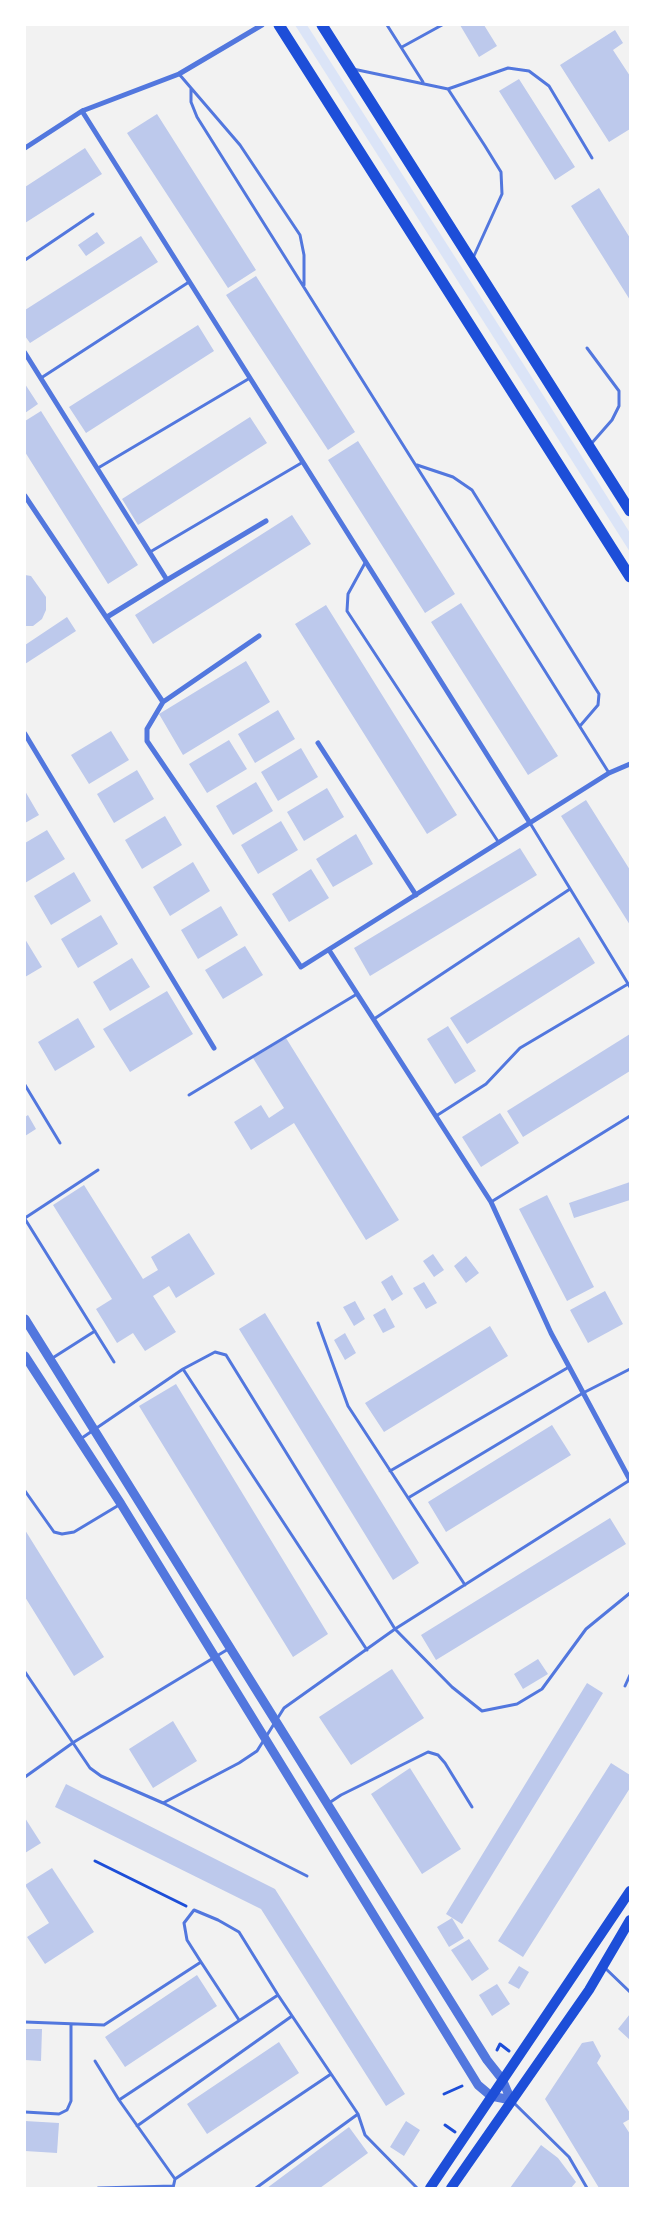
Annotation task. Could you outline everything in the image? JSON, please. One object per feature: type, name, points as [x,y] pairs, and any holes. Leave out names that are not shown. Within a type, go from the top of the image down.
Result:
[{"type":"highway","points":[[278,25],[630,577]]},
{"type":"highway","points":[[322,25],[630,511]]},
{"type":"main road","points":[[430,2188],[630,1891]]},
{"type":"main road","points":[[451,2188],[604,1967],[630,1920]]},
{"type":"street","points":[[25,148],[82,111],[179,74],[262,25]]},
{"type":"street","points":[[82,111],[530,823]]},
{"type":"street","points":[[25,353],[167,580]]},
{"type":"street","points":[[25,496],[163,702]]},
{"type":"street","points":[[107,617],[266,520]]},
{"type":"street","points":[[259,636],[163,702],[147,729],[147,741],[301,967],[609,773],[630,764]]},
{"type":"street","points":[[25,734],[214,1048]]},
{"type":"street","points":[[318,743],[416,895]]},
{"type":"street","points":[[329,950],[491,1202],[551,1332],[630,1480]]},
{"type":"street","points":[[25,1319],[276,1720],[327,1805],[487,2060],[502,2080],[511,2100]]},
{"type":"street","points":[[25,1356],[121,1504],[478,2085],[491,2096],[511,2100]]},
{"type":"lane","points":[[387,25],[424,82]]},
{"type":"lane","points":[[402,47],[442,25]]},
{"type":"lane","points":[[349,68],[424,82],[448,89],[508,68],[529,71],[550,86],[592,158]]},
{"type":"lane","points":[[179,74],[240,145],[300,235],[304,255],[304,287]]},
{"type":"lane","points":[[191,88],[191,102],[197,117],[609,773]]},
{"type":"lane","points":[[448,89],[501,172],[502,194],[472,261]]},
{"type":"lane","points":[[25,260],[93,214]]},
{"type":"lane","points":[[41,378],[189,282]]},
{"type":"lane","points":[[587,348],[619,391],[619,406],[612,420],[589,446]]},
{"type":"lane","points":[[97,469],[250,378]]},
{"type":"lane","points":[[149,552],[302,462]]},
{"type":"lane","points":[[416,465],[453,477],[472,490],[600,694],[598,705],[580,726]]},
{"type":"lane","points":[[366,562],[348,594],[347,611],[499,843]]},
{"type":"lane","points":[[436,1116],[486,1084],[520,1048],[629,986],[530,823]]},
{"type":"lane","points":[[374,1019],[570,889]]},
{"type":"lane","points":[[189,1095],[357,994]]},
{"type":"lane","points":[[25,1085],[60,1143]]},
{"type":"lane","points":[[491,1202],[630,1116]]},
{"type":"lane","points":[[98,1170],[25,1218],[114,1362]]},
{"type":"lane","points":[[318,1323],[348,1406],[465,1585]]},
{"type":"lane","points":[[50,1359],[95,1331]]},
{"type":"lane","points":[[78,1440],[183,1369],[216,1352],[226,1355],[395,1629],[476,1708],[488,1712],[524,1701],[542,1689],[586,1629],[630,1593]]},
{"type":"lane","points":[[390,1471],[569,1367]]},
{"type":"lane","points":[[183,1369],[367,1650]]},
{"type":"lane","points":[[408,1498],[583,1393],[630,1370]]},
{"type":"lane","points":[[163,1803],[239,1763],[257,1751],[284,1708],[395,1629],[630,1480]]},
{"type":"lane","points":[[25,1491],[54,1532],[62,1534],[74,1532],[121,1504]]},
{"type":"lane","points":[[25,1777],[74,1742],[230,1648]]},
{"type":"lane","points":[[25,1672],[90,1768],[101,1776],[163,1803],[307,1876]]},
{"type":"lane","points":[[625,1686],[630,1675]]},
{"type":"lane","points":[[327,1805],[341,1795],[428,1752],[438,1755],[446,1762],[472,1807]]},
{"type":"lane","points":[[239,2020],[187,1940],[184,1923],[194,1910],[239,1932],[278,1995],[358,2114],[365,2135],[417,2188]]},
{"type":"lane","points":[[25,2022],[104,2025],[201,1962]]},
{"type":"lane","points":[[604,1967],[630,1992]]},
{"type":"lane","points":[[119,2100],[278,1995]]},
{"type":"lane","points":[[137,2126],[292,2016]]},
{"type":"lane","points":[[25,2112],[59,2114],[67,2110],[71,2102],[71,2024]]},
{"type":"lane","points":[[95,2061],[119,2100],[175,2179]]},
{"type":"lane","points":[[98,2188],[173,2187],[175,2179],[331,2074]]},
{"type":"lane","points":[[511,2100],[569,2157],[587,2188]]},
{"type":"lane","points":[[256,2188],[358,2114]]},
{"type":"path","points":[[95,1861],[194,1910]]},
{"type":"path","points":[[497,2050],[500,2044],[511,2053]]},
{"type":"path","points":[[444,2094],[462,2086]]},
{"type":"path","points":[[445,2125],[456,2132]]},
{"type":"shaded area","points":[[295,25],[307,25],[538,387],[630,533],[630,552]]},
{"type":"building","points":[[460,25],[484,25],[497,46],[479,57]]},
{"type":"building","points":[[615,30],[623,43],[613,50],[630,76],[630,129],[609,142],[560,65]]},
{"type":"building","points":[[519,79],[575,167],[555,180],[499,91]]},
{"type":"building","points":[[157,114],[256,270],[228,288],[127,133]]},
{"type":"building","points":[[85,148],[102,174],[25,223],[25,187]]},
{"type":"building","points":[[599,188],[630,238],[630,300],[571,206]]},
{"type":"building","points":[[97,232],[105,243],[86,256],[78,245]]},
{"type":"building","points":[[141,236],[158,262],[30,343],[25,336],[25,310]]},
{"type":"building","points":[[256,276],[355,432],[328,450],[226,295]]},
{"type":"building","points":[[198,325],[214,351],[86,433],[69,407]]},
{"type":"building","points":[[25,384],[38,404],[25,413]]},
{"type":"building","points":[[41,411],[138,565],[108,584],[25,452],[25,421]]},
{"type":"building","points":[[250,417],[267,443],[138,525],[122,499]]},
{"type":"building","points":[[358,441],[455,594],[425,613],[328,460]]},
{"type":"building","points":[[292,515],[311,544],[153,644],[135,615]]},
{"type":"building","points":[[25,575],[31,576],[46,597],[46,610],[42,619],[33,626],[25,626]]},
{"type":"building","points":[[461,603],[558,756],[528,775],[431,622]]},
{"type":"building","points":[[326,605],[457,815],[427,834],[295,624]]},
{"type":"building","points":[[67,617],[76,631],[25,664],[25,645]]},
{"type":"building","points":[[246,661],[270,702],[183,755],[159,714]]},
{"type":"building","points":[[278,710],[295,739],[255,763],[238,734]]},
{"type":"building","points":[[111,731],[129,760],[89,784],[71,755]]},
{"type":"building","points":[[229,740],[247,769],[207,793],[189,764]]},
{"type":"building","points":[[301,748],[318,777],[278,801],[261,772]]},
{"type":"building","points":[[137,770],[154,799],[114,823],[97,794]]},
{"type":"building","points":[[256,782],[273,811],[233,835],[216,806]]},
{"type":"building","points":[[327,788],[344,817],[304,841],[287,812]]},
{"type":"building","points":[[25,791],[39,815],[25,823]]},
{"type":"building","points":[[586,800],[630,870],[630,925],[561,816]]},
{"type":"building","points":[[165,816],[182,845],[142,869],[125,840]]},
{"type":"building","points":[[281,821],[298,850],[258,874],[241,845]]},
{"type":"building","points":[[47,830],[65,859],[25,883],[25,843]]},
{"type":"building","points":[[356,834],[373,864],[333,887],[316,859]]},
{"type":"building","points":[[520,848],[537,875],[370,976],[354,948]]},
{"type":"building","points":[[193,862],[210,891],[170,916],[153,887]]},
{"type":"building","points":[[311,869],[329,898],[289,922],[272,894]]},
{"type":"building","points":[[74,872],[91,901],[51,925],[34,896]]},
{"type":"building","points":[[221,906],[238,935],[198,959],[181,930]]},
{"type":"building","points":[[101,915],[118,944],[78,968],[61,939]]},
{"type":"building","points":[[579,937],[595,963],[467,1044],[450,1018]]},
{"type":"building","points":[[25,939],[42,967],[25,977]]},
{"type":"building","points":[[245,946],[263,975],[223,999],[205,970]]},
{"type":"building","points":[[132,958],[150,987],[110,1011],[93,982]]},
{"type":"building","points":[[167,991],[193,1034],[130,1072],[103,1029]]},
{"type":"building","points":[[78,1018],[95,1047],[55,1071],[38,1042]]},
{"type":"building","points":[[448,1026],[476,1071],[455,1084],[427,1039]]},
{"type":"building","points":[[630,1034],[630,1071],[523,1137],[507,1111]]},
{"type":"building","points":[[286,1038],[399,1220],[366,1240],[294,1123],[251,1150],[234,1122],[261,1105],[269,1118],[284,1108],[253,1058]]},
{"type":"building","points":[[500,1113],[519,1143],[481,1167],[462,1137]]},
{"type":"building","points":[[28,1115],[36,1129],[25,1136],[25,1117]]},
{"type":"building","points":[[630,1182],[630,1200],[574,1218],[569,1203]]},
{"type":"building","points":[[84,1185],[143,1279],[158,1270],[151,1257],[189,1233],[215,1274],[176,1298],[169,1286],[153,1296],[176,1332],[145,1351],[133,1333],[117,1343],[96,1309],[112,1299],[53,1205]]},
{"type":"building","points":[[547,1195],[594,1287],[567,1301],[519,1209]]},
{"type":"building","points":[[433,1254],[444,1270],[434,1277],[423,1261]]},
{"type":"building","points":[[466,1256],[479,1273],[466,1283],[454,1266]]},
{"type":"building","points":[[392,1275],[403,1294],[392,1301],[381,1282]]},
{"type":"building","points":[[424,1282],[437,1303],[426,1309],[413,1288]]},
{"type":"building","points":[[605,1291],[623,1324],[588,1343],[570,1310]]},
{"type":"building","points":[[355,1301],[365,1319],[354,1326],[343,1307]]},
{"type":"building","points":[[385,1308],[395,1327],[383,1333],[373,1315]]},
{"type":"building","points":[[265,1313],[419,1563],[393,1580],[239,1329]]},
{"type":"building","points":[[490,1326],[508,1356],[384,1432],[365,1403]]},
{"type":"building","points":[[345,1333],[356,1353],[345,1360],[334,1340]]},
{"type":"building","points":[[176,1384],[328,1634],[293,1657],[139,1406]]},
{"type":"building","points":[[552,1425],[571,1455],[446,1532],[428,1502]]},
{"type":"building","points":[[610,1518],[626,1544],[436,1660],[421,1635]]},
{"type":"building","points":[[25,1530],[104,1657],[74,1676],[25,1597]]},
{"type":"building","points":[[538,1659],[548,1674],[523,1689],[514,1674]]},
{"type":"building","points":[[392,1669],[424,1718],[351,1765],[319,1717]]},
{"type":"building","points":[[587,1683],[603,1693],[462,1924],[446,1914]]},
{"type":"building","points":[[173,1721],[197,1761],[153,1788],[129,1749]]},
{"type":"building","points":[[611,1763],[630,1775],[630,1788],[523,1957],[498,1941]]},
{"type":"building","points":[[410,1768],[461,1849],[422,1874],[371,1794]]},
{"type":"building","points":[[66,1784],[275,1889],[405,2094],[386,2106],[261,1909],[55,1807]]},
{"type":"building","points":[[25,1818],[41,1843],[25,1853]]},
{"type":"building","points":[[52,1868],[94,1932],[45,1964],[27,1937],[49,1923],[25,1885]]},
{"type":"building","points":[[452,1918],[464,1938],[449,1947],[437,1927]]},
{"type":"building","points":[[469,1939],[489,1969],[472,1981],[451,1950]]},
{"type":"building","points":[[519,1966],[529,1972],[519,1989],[508,1983]]},
{"type":"building","points":[[197,1975],[217,2006],[125,2067],[105,2037]]},
{"type":"building","points":[[497,1984],[510,2004],[492,2016],[479,1995]]},
{"type":"building","points":[[630,2014],[630,2040],[618,2029]]},
{"type":"building","points":[[25,2029],[42,2029],[41,2061],[25,2060]]},
{"type":"building","points":[[593,2041],[601,2056],[597,2063],[630,2113],[630,2119],[623,2123],[630,2134],[630,2188],[599,2188],[545,2099],[582,2043]]},
{"type":"building","points":[[279,2042],[299,2073],[207,2134],[187,2104]]},
{"type":"building","points":[[25,2121],[59,2123],[57,2153],[25,2151]]},
{"type":"building","points":[[406,2121],[420,2130],[404,2156],[390,2147]]},
{"type":"building","points":[[349,2127],[368,2153],[320,2188],[267,2188]]},
{"type":"building","points":[[541,2145],[558,2158],[576,2182],[571,2188],[510,2188]]}]
